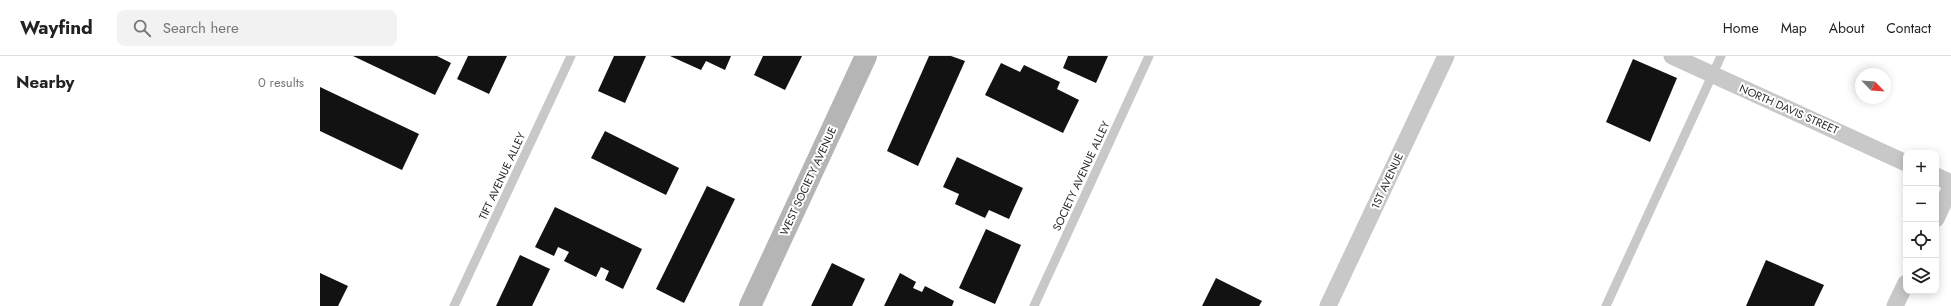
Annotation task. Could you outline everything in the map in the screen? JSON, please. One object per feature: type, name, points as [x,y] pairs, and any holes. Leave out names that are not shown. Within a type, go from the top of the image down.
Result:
[{"type":"street","name":"WEST SOCIETY AVENUE","points":[[750,306],[866,56]]},
{"type":"street","name":"1ST AVENUE","points":[[1328,306],[1446,56]]},
{"type":"street","name":"NORTH DAVIS STREET","points":[[1672,56],[1903,162]]},
{"type":"street","points":[[1939,177],[1951,183]]},
{"type":"street","points":[[1939,213],[1951,187]]},
{"type":"street","points":[[1895,306],[1903,289]]},
{"type":"lane","name":"TIFT AVENUE ALLEY","points":[[454,306],[571,56]]},
{"type":"lane","name":"SOCIETY AVENUE ALLEY","points":[[1034,306],[1149,56]]},
{"type":"lane","points":[[1606,306],[1721,56]]},
{"type":"building","points":[[353,56],[437,56],[451,63],[435,95]]},
{"type":"building","points":[[468,56],[507,56],[489,94],[457,79]]},
{"type":"building","points":[[614,56],[646,56],[625,103],[598,91]]},
{"type":"building","points":[[670,56],[731,56],[725,70],[706,61],[701,70]]},
{"type":"building","points":[[763,56],[802,56],[785,90],[754,75]]},
{"type":"building","points":[[929,56],[951,56],[965,61],[918,166],[887,151]]},
{"type":"building","points":[[1068,56],[1108,56],[1096,83],[1063,68]]},
{"type":"building","points":[[1633,59],[1677,78],[1650,142],[1606,122]]},
{"type":"building","points":[[1001,63],[1020,72],[1024,65],[1060,82],[1057,89],[1079,100],[1063,133],[985,95]]},
{"type":"building","points":[[320,87],[419,134],[402,170],[320,131]]},
{"type":"building","points":[[605,131],[679,168],[666,195],[591,158]]},
{"type":"building","points":[[957,157],[1023,188],[1009,219],[989,210],[985,218],[955,204],[959,194],[943,187]]},
{"type":"building","points":[[707,186],[735,199],[684,303],[656,289]]},
{"type":"building","points":[[555,207],[642,249],[623,289],[605,280],[609,271],[601,267],[596,277],[564,261],[569,252],[558,247],[554,256],[535,247]]},
{"type":"building","points":[[986,229],[1021,245],[995,304],[959,288]]},
{"type":"building","points":[[520,255],[550,269],[532,306],[496,306]]},
{"type":"building","points":[[1766,260],[1824,285],[1814,306],[1746,306]]},
{"type":"building","points":[[832,263],[865,279],[852,306],[811,306]]},
{"type":"building","points":[[320,273],[348,286],[338,306],[320,306]]},
{"type":"building","points":[[900,273],[916,282],[913,288],[922,292],[925,286],[954,301],[952,306],[884,306]]},
{"type":"building","points":[[1216,278],[1262,301],[1259,306],[1202,306]]}]
